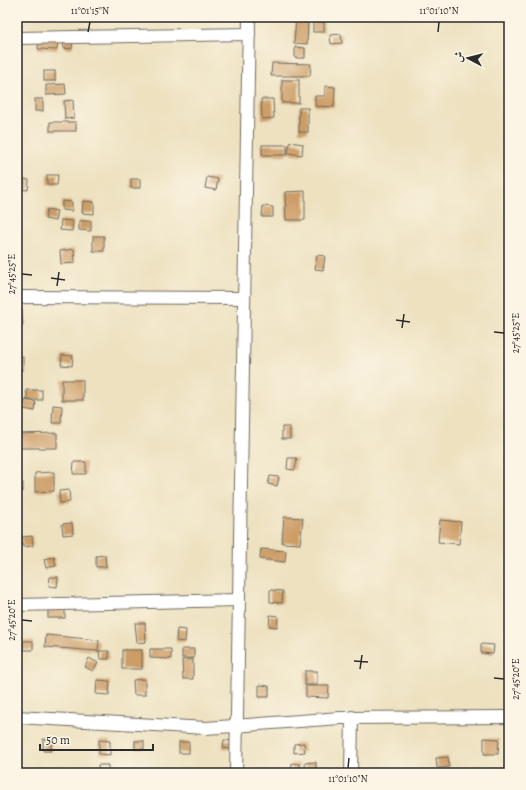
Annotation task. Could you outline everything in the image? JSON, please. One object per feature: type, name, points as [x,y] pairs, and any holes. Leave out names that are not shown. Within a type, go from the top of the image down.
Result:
[{"type":"street","points":[[236,773],[249,17]]},
{"type":"street","points":[[17,38],[249,34]]},
{"type":"street","points":[[17,297],[244,298]]},
{"type":"street","points":[[17,605],[239,600]]},
{"type":"street","points":[[17,717],[206,728],[352,717],[509,717]]},
{"type":"street","points":[[351,773],[352,717]]},
{"type":"building","points":[[296,19],[308,20],[307,44],[294,43]]},
{"type":"building","points":[[313,22],[324,22],[324,32],[313,32]]},
{"type":"building","points":[[341,34],[342,43],[331,44],[330,35]]},
{"type":"building","points":[[39,38],[58,39],[57,50],[38,49]]},
{"type":"building","points":[[64,39],[73,39],[72,49],[63,48]]},
{"type":"building","points":[[295,47],[305,48],[305,58],[295,58]]},
{"type":"building","points":[[272,63],[311,64],[310,76],[271,76]]},
{"type":"building","points":[[44,71],[55,71],[55,81],[44,81]]},
{"type":"building","points":[[282,80],[299,80],[299,103],[282,103]]},
{"type":"building","points":[[65,84],[66,94],[46,95],[46,85]]},
{"type":"building","points":[[325,86],[335,87],[334,107],[315,106],[315,96],[325,96]]},
{"type":"building","points":[[35,99],[43,99],[43,111],[35,111]]},
{"type":"building","points":[[261,99],[273,99],[274,118],[262,119]]},
{"type":"building","points":[[73,100],[74,118],[65,119],[64,101]]},
{"type":"building","points":[[299,108],[308,108],[308,132],[299,132]]},
{"type":"building","points":[[50,122],[76,122],[76,131],[50,131]]},
{"type":"building","points":[[290,142],[303,144],[302,155],[288,153]]},
{"type":"building","points":[[262,145],[287,145],[287,155],[262,155]]},
{"type":"building","points":[[47,175],[58,175],[57,185],[47,185]]},
{"type":"building","points":[[207,177],[218,179],[216,190],[205,188]]},
{"type":"building","points":[[20,178],[29,180],[28,190],[19,189]]},
{"type":"building","points":[[131,179],[140,179],[140,188],[131,188]]},
{"type":"building","points":[[305,191],[305,220],[286,220],[285,192]]},
{"type":"building","points":[[62,201],[72,202],[72,211],[62,210]]},
{"type":"building","points":[[83,201],[94,202],[94,214],[82,213]]},
{"type":"building","points":[[263,206],[273,207],[273,217],[262,217]]},
{"type":"building","points":[[47,209],[57,211],[55,221],[45,219]]},
{"type":"building","points":[[61,220],[73,221],[72,231],[60,230]]},
{"type":"building","points":[[79,221],[91,221],[91,231],[79,230]]},
{"type":"building","points":[[93,236],[104,236],[104,251],[93,251]]},
{"type":"building","points":[[74,249],[75,263],[61,264],[60,251]]},
{"type":"building","points":[[317,255],[325,256],[323,270],[315,269]]},
{"type":"building","points":[[17,310],[22,310],[23,325],[17,325]]},
{"type":"building","points":[[62,355],[73,356],[72,366],[61,365]]},
{"type":"building","points":[[23,356],[23,370],[17,370],[17,357]]},
{"type":"building","points":[[62,380],[83,380],[83,400],[62,400]]},
{"type":"building","points":[[27,390],[42,390],[42,400],[27,400]]},
{"type":"building","points":[[25,400],[36,402],[35,411],[23,409]]},
{"type":"building","points":[[53,405],[62,406],[61,423],[52,423]]},
{"type":"building","points":[[282,427],[290,427],[290,439],[282,439]]},
{"type":"building","points":[[57,433],[57,448],[17,448],[17,434]]},
{"type":"building","points":[[288,458],[297,458],[295,470],[287,469]]},
{"type":"building","points":[[74,462],[86,462],[86,474],[73,474]]},
{"type":"building","points":[[54,472],[54,491],[35,492],[35,473]]},
{"type":"building","points":[[270,476],[279,477],[277,486],[268,484]]},
{"type":"building","points":[[17,483],[23,483],[23,491],[17,491]]},
{"type":"building","points":[[69,490],[70,502],[60,503],[59,491]]},
{"type":"building","points":[[284,517],[303,518],[300,544],[282,543]]},
{"type":"building","points":[[440,520],[461,522],[459,544],[438,542]]},
{"type":"building","points":[[72,523],[73,534],[63,535],[62,524]]},
{"type":"building","points":[[32,536],[33,546],[23,547],[22,537]]},
{"type":"building","points":[[261,549],[286,551],[285,562],[260,559]]},
{"type":"building","points":[[105,555],[106,567],[96,567],[96,556]]},
{"type":"building","points":[[54,557],[56,566],[46,568],[44,559]]},
{"type":"building","points":[[50,577],[58,577],[57,587],[49,586]]},
{"type":"building","points":[[270,590],[283,591],[282,603],[270,602]]},
{"type":"building","points":[[48,605],[65,605],[65,618],[48,618]]},
{"type":"building","points":[[270,615],[278,616],[277,627],[269,626]]},
{"type":"building","points":[[135,623],[145,623],[146,642],[137,643]]},
{"type":"building","points":[[177,629],[186,630],[185,642],[176,641]]},
{"type":"building","points":[[46,635],[99,640],[98,651],[45,647]]},
{"type":"building","points":[[23,641],[33,641],[33,650],[24,650]]},
{"type":"building","points":[[481,644],[494,645],[493,654],[481,653]]},
{"type":"building","points":[[150,649],[171,649],[171,659],[150,658]]},
{"type":"building","points":[[182,649],[194,649],[194,658],[182,658]]},
{"type":"building","points":[[122,650],[142,650],[142,669],[122,669]]},
{"type":"building","points":[[99,651],[109,651],[109,659],[100,659]]},
{"type":"building","points":[[89,658],[98,663],[93,671],[85,667]]},
{"type":"building","points":[[193,659],[193,679],[183,679],[182,660]]},
{"type":"building","points":[[305,671],[317,671],[317,685],[305,685]]},
{"type":"building","points":[[145,679],[145,695],[134,695],[133,680]]},
{"type":"building","points":[[97,680],[110,681],[109,695],[96,694]]},
{"type":"building","points":[[259,685],[269,686],[269,697],[259,697]]},
{"type":"building","points":[[306,686],[329,686],[328,698],[306,697]]},
{"type":"building","points":[[484,738],[499,739],[498,754],[484,754]]},
{"type":"building","points":[[43,739],[51,740],[51,751],[43,751]]},
{"type":"building","points":[[99,740],[110,741],[110,755],[99,754]]},
{"type":"building","points":[[224,740],[237,742],[235,750],[223,748]]},
{"type":"building","points":[[135,741],[144,741],[144,749],[135,749]]},
{"type":"building","points":[[179,742],[189,742],[189,753],[179,753]]},
{"type":"building","points":[[304,743],[305,752],[294,753],[294,744]]},
{"type":"building","points":[[448,757],[449,767],[437,768],[436,758]]},
{"type":"building","points":[[316,762],[316,772],[306,772],[305,763]]},
{"type":"building","points":[[292,763],[300,764],[299,773],[291,773]]},
{"type":"building","points":[[98,765],[108,765],[108,773],[99,773]]},
{"type":"building","points":[[36,770],[50,770],[50,773],[36,773]]}]
